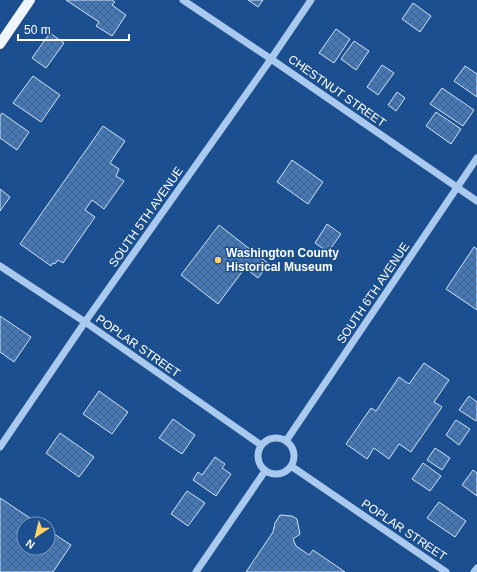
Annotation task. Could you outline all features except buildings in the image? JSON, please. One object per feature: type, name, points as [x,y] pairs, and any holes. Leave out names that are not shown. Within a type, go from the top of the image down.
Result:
[{"type":"main road","points":[[0,44],[30,0]]},
{"type":"street","name":"CHESTNUT STREET","points":[[183,0],[271,59],[477,202]]},
{"type":"street","name":"SOUTH 5TH AVENUE","points":[[0,447],[85,322],[271,59],[310,0]]},
{"type":"street","name":"SOUTH 6TH AVENUE","points":[[286,441],[477,158]]},
{"type":"street","name":"POPLAR STREET","points":[[0,266],[85,322],[261,445]]},
{"type":"street","points":[[273,438],[280,438],[286,441],[291,446],[294,453],[294,460],[291,466],[286,471],[279,474],[272,474],[265,471],[260,466],[258,459],[258,452],[261,445],[266,440],[273,438]]},
{"type":"street","name":"POPLAR STREET","points":[[291,466],[446,572]]},
{"type":"street","points":[[196,572],[265,471]]},
{"type":"street","points":[[474,572],[477,568]]},
{"type":"place","name":"Washington County Historical Museum","points":[[218,260]]}]
